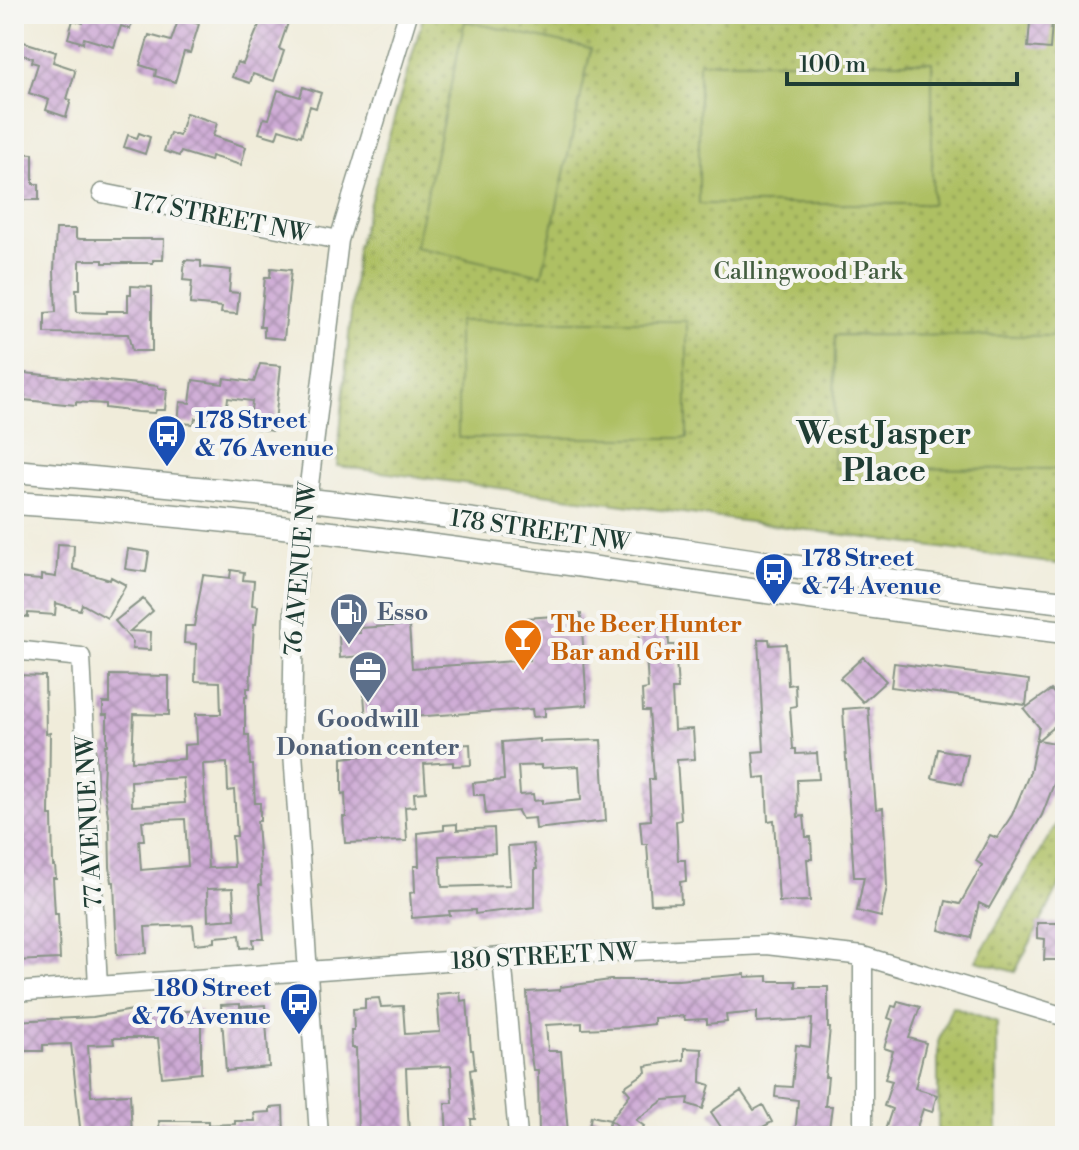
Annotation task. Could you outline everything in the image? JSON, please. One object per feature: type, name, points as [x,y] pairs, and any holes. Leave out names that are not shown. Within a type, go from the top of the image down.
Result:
[{"type":"main road","name":"178 STREET NW","points":[[14,471],[178,485],[439,515],[933,588],[1065,602]]},
{"type":"main road","name":"178 STREET NW","points":[[14,503],[302,528],[576,563],[929,616],[1065,632]]},
{"type":"main road","points":[[929,616],[933,588]]},
{"type":"street","name":"76 AVENUE NW","points":[[319,1136],[292,737],[294,608],[339,240],[408,14]]},
{"type":"street","name":"177 STREET NW","points":[[102,193],[339,240]]},
{"type":"street","name":"77 AVENUE NW","points":[[14,650],[81,657],[98,986]]},
{"type":"street","name":"180 STREET NW","points":[[14,992],[502,957],[766,945],[863,956],[1065,1017]]},
{"type":"street","points":[[863,956],[863,1136]]},
{"type":"street","points":[[502,957],[518,1136]]},
{"type":"green space","name":"Callingwood Park","points":[[424,14],[1065,14],[1065,565],[337,466],[357,248]]},
{"type":"green space","points":[[465,21],[591,49],[542,275],[415,247]]},
{"type":"green space","points":[[699,62],[932,62],[932,204],[699,204]]},
{"type":"green space","points":[[458,321],[687,321],[687,438],[458,438]]},
{"type":"green space","points":[[835,335],[1065,336],[1065,469],[834,468]]},
{"type":"green space","points":[[1065,809],[1065,875],[1015,972],[976,961]]},
{"type":"green space","points":[[952,1006],[997,1022],[997,1136],[938,1136],[938,1042]]},
{"type":"building","points":[[85,14],[135,14],[130,29],[121,26],[114,47],[84,38],[83,43],[68,38],[73,20],[83,23]]},
{"type":"building","points":[[270,14],[291,14],[279,49],[284,51],[274,81],[253,74],[250,83],[232,77],[237,62],[243,64],[261,20],[267,23]]},
{"type":"building","points":[[179,18],[199,24],[190,53],[184,52],[175,82],[155,76],[156,70],[140,65],[149,35],[171,41]]},
{"type":"building","points":[[1030,22],[1052,23],[1050,49],[1028,47]]},
{"type":"building","points":[[14,39],[56,52],[53,62],[74,69],[66,117],[46,110],[49,100],[29,93],[38,64],[32,62],[33,58],[14,52]]},
{"type":"building","points":[[303,87],[321,93],[316,108],[310,106],[301,136],[279,129],[276,138],[259,133],[264,118],[269,119],[278,90],[300,97]]},
{"type":"building","points":[[186,113],[217,123],[213,136],[246,147],[241,165],[211,156],[210,161],[181,152],[179,156],[164,151],[170,133],[179,136]]},
{"type":"building","points":[[139,133],[150,137],[145,154],[124,147],[128,135],[137,138]]},
{"type":"building","points":[[14,153],[33,154],[33,184],[39,184],[39,200],[19,200],[19,190],[14,190]]},
{"type":"building","points":[[56,229],[76,229],[76,238],[80,239],[164,239],[163,260],[153,260],[153,263],[80,260],[80,289],[76,289],[77,312],[107,313],[128,311],[131,286],[152,287],[152,351],[132,351],[128,334],[45,333],[45,313],[56,312]]},
{"type":"building","points":[[185,260],[201,261],[201,267],[231,270],[229,292],[239,293],[237,314],[221,313],[222,307],[190,304],[192,281],[183,280]]},
{"type":"building","points":[[271,268],[291,270],[284,339],[264,337],[264,327],[260,327],[265,277],[270,277]]},
{"type":"building","points":[[260,364],[281,366],[274,431],[253,428],[254,420],[250,420],[252,401],[228,398],[225,421],[195,418],[194,424],[178,423],[180,402],[190,403],[193,380],[223,384],[224,378],[254,382]]},
{"type":"building","points":[[14,372],[158,386],[167,389],[165,410],[138,412],[105,408],[105,404],[76,402],[76,405],[24,400],[25,396],[14,395]]},
{"type":"building","points":[[58,544],[74,545],[73,569],[110,580],[111,577],[126,585],[107,618],[82,604],[80,610],[56,603],[55,615],[28,613],[28,617],[14,616],[14,578],[41,580],[41,575],[56,577]]},
{"type":"building","points":[[128,549],[149,552],[146,572],[125,569]]},
{"type":"building","points":[[231,570],[244,572],[243,580],[254,581],[252,605],[258,606],[250,688],[247,688],[245,697],[245,735],[249,735],[255,803],[260,803],[260,821],[257,821],[264,939],[253,939],[254,947],[241,948],[240,935],[215,937],[215,942],[195,944],[193,925],[145,927],[147,953],[117,955],[114,882],[103,783],[107,715],[103,715],[103,703],[110,703],[110,675],[169,676],[169,715],[134,714],[132,761],[184,759],[184,745],[197,744],[196,714],[221,714],[220,682],[195,681],[196,644],[184,643],[185,626],[194,626],[203,575],[230,578]],"holes":[[[227,763],[228,791],[234,790],[237,836],[232,836],[234,867],[208,868],[203,764]],[[183,778],[185,803],[132,806],[131,781]],[[185,819],[188,866],[141,870],[139,840],[144,840],[142,821]],[[233,888],[235,919],[208,921],[207,889]]]},
{"type":"building","points":[[143,599],[153,611],[130,631],[151,632],[150,650],[132,649],[133,642],[115,621]]},
{"type":"building","points":[[581,614],[587,705],[545,708],[545,716],[533,717],[532,709],[366,720],[361,656],[340,658],[339,634],[360,633],[359,628],[409,625],[412,668],[530,660],[527,618]]},
{"type":"building","points":[[668,626],[669,645],[675,645],[678,689],[672,689],[674,730],[693,729],[695,759],[677,760],[681,820],[676,821],[678,860],[685,860],[686,881],[680,882],[681,903],[651,904],[647,844],[642,844],[640,821],[651,820],[649,779],[654,779],[649,711],[643,711],[642,690],[648,689],[646,650],[640,650],[638,628]]},
{"type":"building","points":[[758,639],[769,639],[770,645],[786,644],[788,685],[795,684],[796,706],[790,707],[793,749],[796,749],[796,754],[817,753],[819,779],[797,780],[798,817],[804,816],[806,837],[811,837],[812,859],[807,859],[810,901],[779,902],[774,820],[768,821],[766,777],[755,778],[753,752],[764,751]]},
{"type":"building","points":[[863,657],[886,681],[863,702],[840,678]]},
{"type":"building","points":[[894,663],[1029,680],[1026,705],[891,687]]},
{"type":"building","points":[[15,675],[45,676],[46,734],[50,733],[49,816],[52,816],[55,914],[58,914],[60,959],[14,961]]},
{"type":"building","points":[[1051,690],[1065,706],[1065,717],[1038,740],[1061,744],[1055,781],[1042,815],[989,908],[979,903],[971,938],[939,930],[946,901],[960,904],[982,865],[976,861],[990,835],[997,838],[1012,815],[1030,772],[1039,727],[1024,709]]},
{"type":"building","points":[[868,707],[876,809],[883,808],[887,887],[881,917],[857,911],[864,877],[854,877],[845,745],[843,709]]},
{"type":"building","points":[[601,740],[606,821],[536,829],[535,818],[522,819],[518,811],[486,814],[484,795],[474,795],[473,783],[504,780],[502,742]],"holes":[[[541,765],[541,768],[579,766],[581,800],[542,804],[542,800],[534,801],[533,794],[520,795],[518,766]]]},
{"type":"building","points":[[470,744],[471,765],[453,766],[453,762],[424,764],[426,792],[414,793],[415,806],[405,807],[407,841],[345,843],[342,758],[376,754],[376,750]]},
{"type":"building","points":[[938,749],[968,755],[962,784],[932,778]]},
{"type":"building","points":[[457,824],[457,830],[494,828],[495,853],[440,856],[442,887],[510,885],[508,846],[533,844],[537,869],[535,907],[475,914],[475,910],[449,911],[450,915],[412,918],[410,893],[415,892],[414,866],[419,866],[418,833],[444,830],[444,825]]},
{"type":"building","points":[[1037,923],[1065,923],[1065,953],[1062,953],[1062,960],[1044,960],[1045,939],[1037,938]]},
{"type":"building","points":[[745,974],[745,977],[768,976],[768,981],[796,981],[796,987],[828,987],[830,1028],[825,1106],[832,1106],[828,1136],[795,1136],[798,1100],[775,1097],[776,1086],[792,1087],[796,1045],[810,1047],[812,1019],[757,1022],[757,1012],[726,1015],[727,1022],[707,1024],[707,1019],[685,1020],[684,1016],[654,1018],[654,1024],[627,1027],[582,1029],[582,1023],[546,1025],[548,1051],[561,1051],[568,1133],[564,1136],[539,1136],[538,1070],[533,1070],[530,1050],[527,992],[560,990],[560,987],[610,980],[678,980]]},
{"type":"building","points":[[460,992],[461,1001],[467,1000],[475,1069],[470,1070],[475,1119],[471,1119],[472,1136],[447,1136],[445,1103],[453,1103],[451,1066],[406,1068],[409,1136],[358,1136],[356,1048],[352,1048],[351,1030],[354,1030],[353,1009],[365,1008],[365,999],[379,998],[381,1007],[403,1006],[405,1034],[440,1032],[437,994]]},
{"type":"building","points":[[898,1001],[920,1007],[909,1038],[926,1043],[915,1088],[937,1095],[932,1112],[923,1109],[914,1136],[883,1136],[892,1109],[884,1106],[892,1081],[885,1079],[893,1051],[884,1048],[893,1020],[888,1018],[892,1006],[896,1007]]},
{"type":"building","points":[[240,1004],[240,1007],[265,1005],[269,1067],[226,1071],[221,1005]]},
{"type":"building","points":[[133,1010],[134,1013],[148,1014],[201,1010],[201,1073],[162,1077],[158,1038],[113,1038],[114,1044],[88,1045],[91,1096],[130,1094],[132,1136],[81,1136],[71,1044],[43,1045],[43,1051],[14,1051],[14,1021],[93,1017]]},
{"type":"building","points":[[684,1048],[702,1049],[701,1082],[710,1085],[703,1109],[688,1104],[689,1098],[664,1100],[636,1120],[644,1126],[637,1136],[631,1136],[610,1120],[630,1094],[624,1087],[646,1072],[645,1066],[684,1060]]},
{"type":"building","points":[[741,1091],[754,1110],[763,1105],[772,1122],[759,1129],[759,1136],[721,1136],[721,1127],[711,1112]]},
{"type":"building","points":[[283,1107],[284,1136],[160,1136],[159,1121],[235,1124],[235,1121],[255,1121],[254,1113]]},
{"type":"building","points":[[591,1116],[610,1120],[606,1136],[588,1133]]},
{"type":"place","name":"178 Street & 76 Avenue","points":[[167,468]]},
{"type":"place","name":"178 Street & 74 Avenue","points":[[774,606]]},
{"type":"place","name":"Esso","points":[[349,646]]},
{"type":"place","name":"The Beer Hunter Bar and Grill","points":[[523,672]]},
{"type":"place","name":"Goodwill Donation center","points":[[368,704]]},
{"type":"place","name":"180 Street & 76 Avenue","points":[[299,1036]]},
{"type":"district","name":"West Jasper Place","points":[[884,452]]}]
